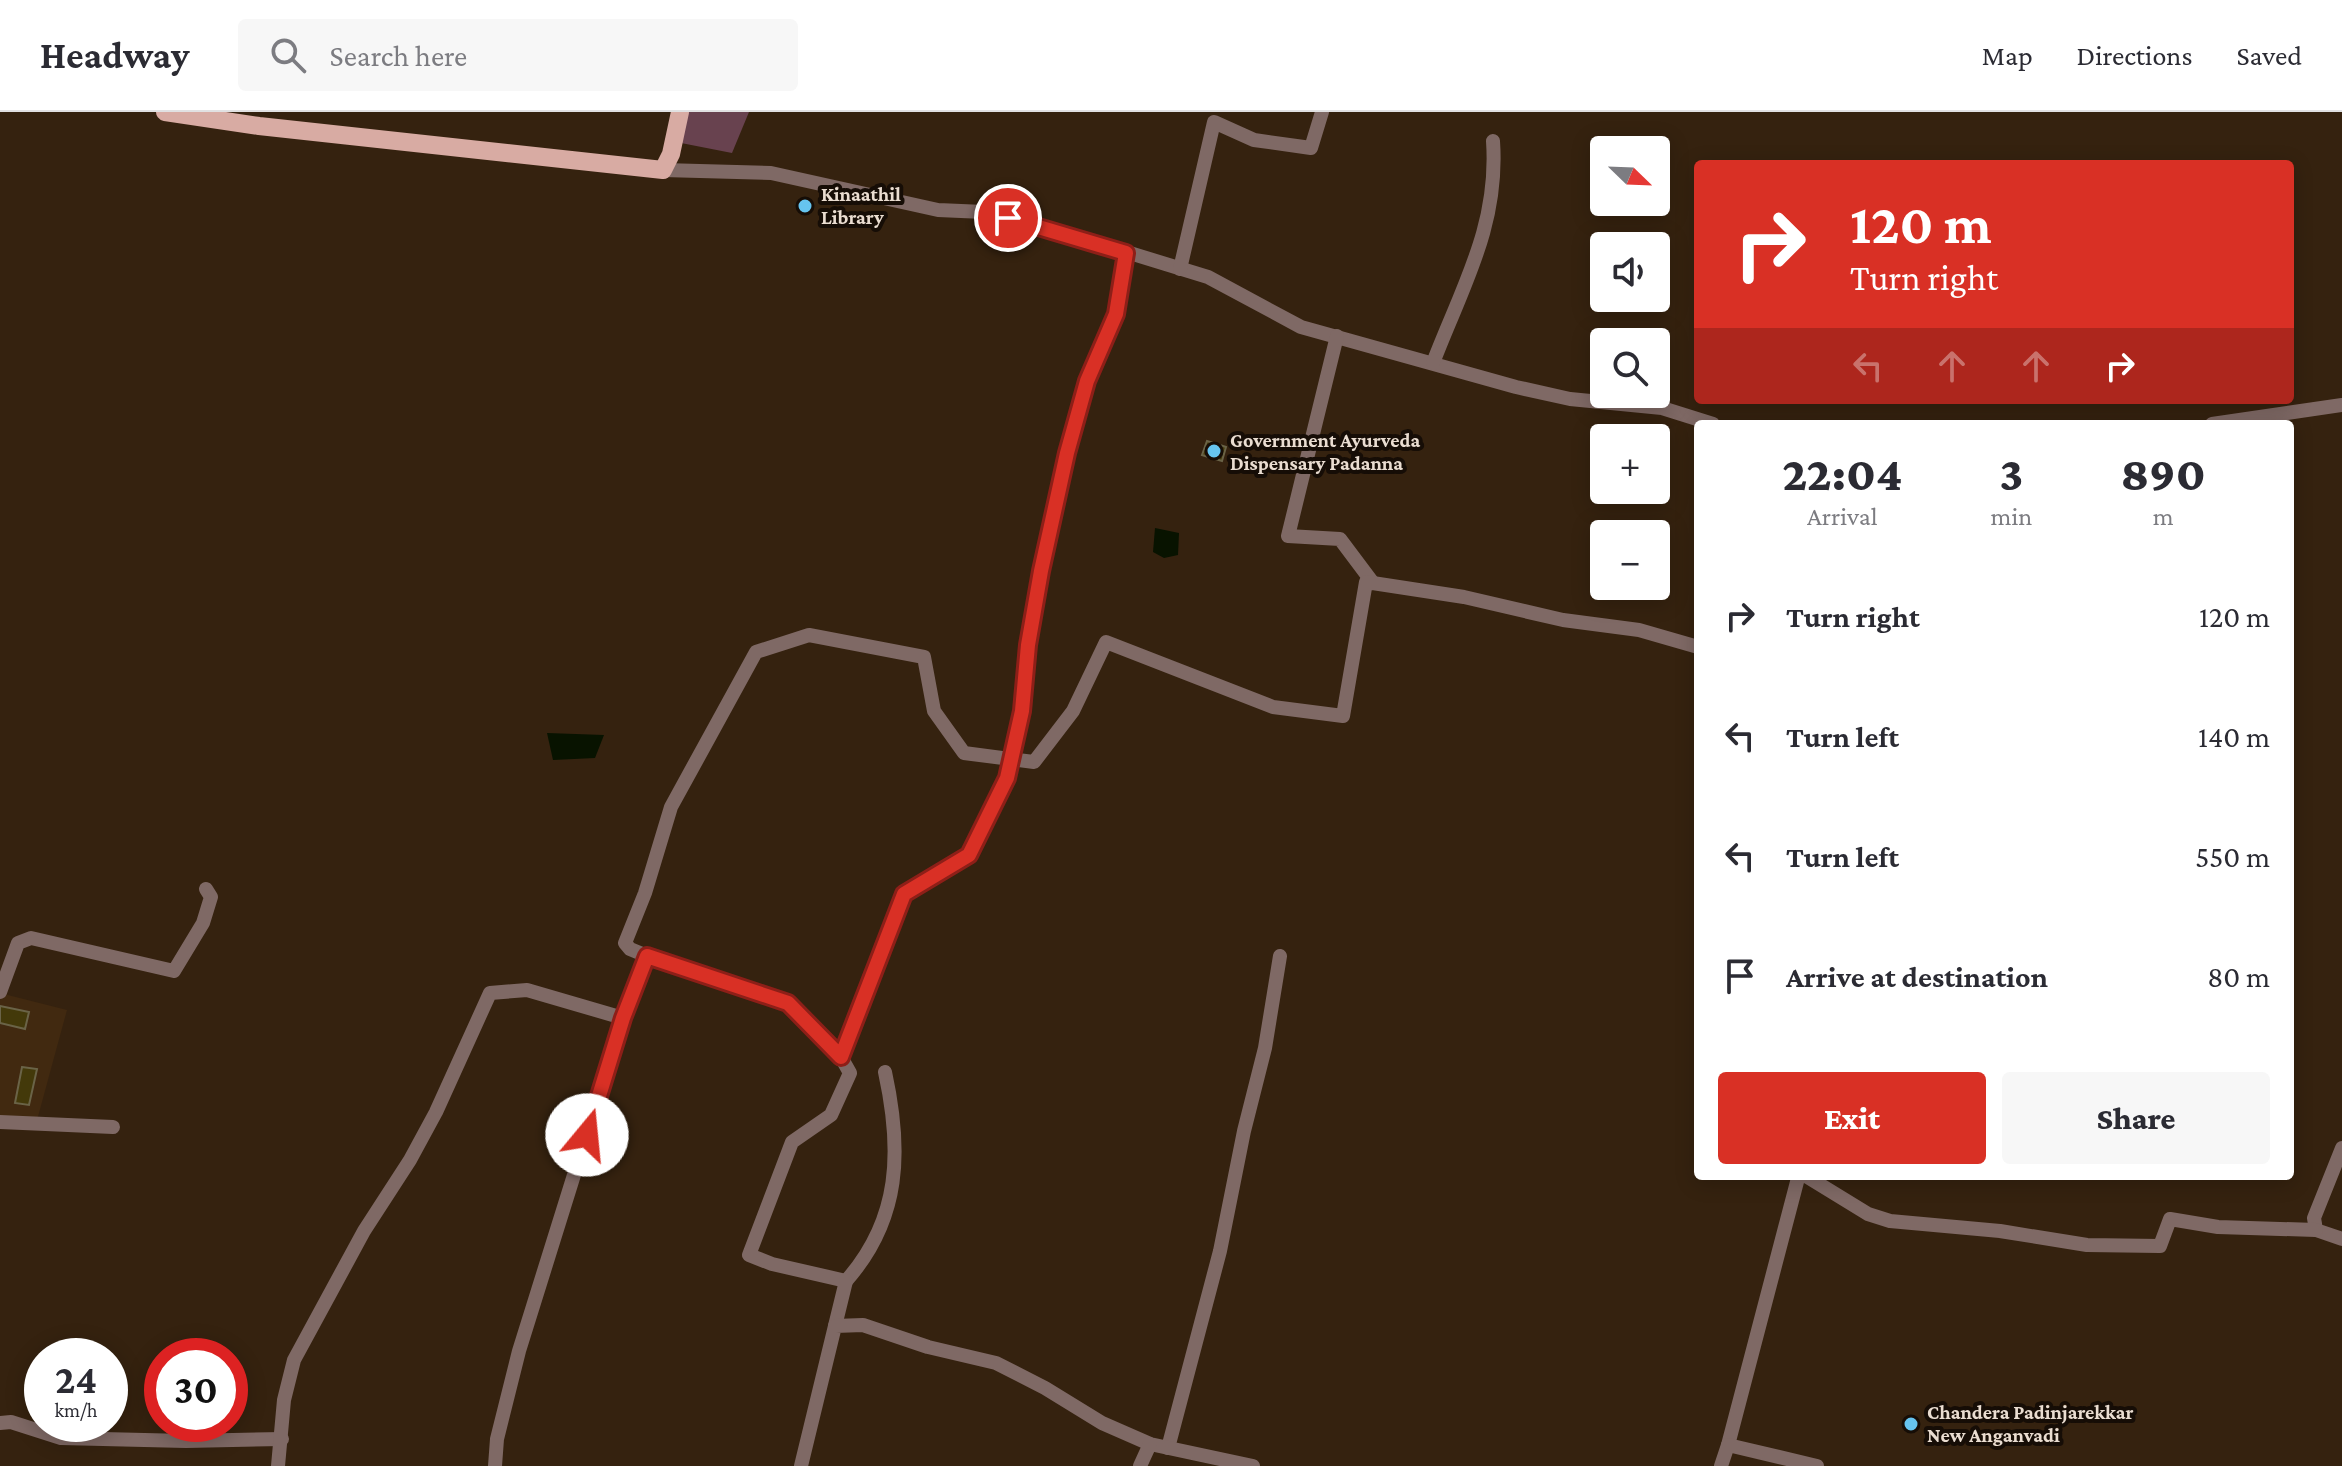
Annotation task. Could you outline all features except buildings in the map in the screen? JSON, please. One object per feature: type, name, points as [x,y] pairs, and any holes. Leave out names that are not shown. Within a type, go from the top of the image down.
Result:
[{"type":"main road","points":[[165,112],[259,119],[663,170],[671,154],[680,112]]},
{"type":"street","points":[[1180,269],[1214,122],[1254,140],[1311,148],[1322,112]]},
{"type":"street","points":[[1433,363],[1479,254],[1494,189],[1493,141]]},
{"type":"street","points":[[663,170],[771,173],[938,210],[984,212],[1208,277],[1280,318],[1337,336],[1570,399],[1662,408],[1700,420]]},
{"type":"street","points":[[841,1057],[904,894],[969,855],[1007,778],[1022,711],[1028,645],[1041,571],[1067,453],[1087,381],[1116,314],[1126,253]]},
{"type":"street","points":[[1337,336],[1288,536],[1340,539],[1373,583]]},
{"type":"street","points":[[2280,419],[2342,405]]},
{"type":"street","points":[[846,1281],[772,1264],[749,1255],[792,1142],[831,1115],[850,1073],[841,1057],[788,1003],[647,956],[630,949],[625,943],[645,893],[671,807],[756,652],[809,635],[924,657],[934,711],[964,753],[1034,762],[1073,711],[1106,642],[1273,707],[1343,716],[1366,582],[1464,597],[1563,620],[1639,630],[1694,646]]},
{"type":"street","points":[[0,992],[18,943],[31,938],[174,971],[203,923],[211,897],[206,889]]},
{"type":"street","points":[[495,1466],[497,1439],[519,1351],[623,1018],[647,956]]},
{"type":"street","points":[[1168,1448],[1217,1264],[1265,1048],[1280,956]]},
{"type":"street","points":[[278,1466],[284,1400],[294,1360],[364,1231],[410,1160],[436,1112],[490,993],[527,990],[623,1018]]},
{"type":"street","points":[[801,1466],[846,1281],[874,1246],[889,1203],[897,1130],[885,1072]]},
{"type":"street","points":[[0,1122],[113,1127]]},
{"type":"street","points":[[2316,1230],[2314,1218],[2342,1148]]},
{"type":"street","points":[[1721,1466],[1797,1180]]},
{"type":"street","points":[[1811,1180],[1868,1214],[1890,1221],[2000,1231],[2087,1245],[2160,1246],[2170,1219],[2218,1227],[2316,1230],[2342,1239]]},
{"type":"street","points":[[835,1326],[863,1325],[928,1347],[996,1363],[1102,1423],[1150,1444],[1253,1466]]},
{"type":"street","points":[[0,1423],[11,1422],[61,1438],[186,1441],[282,1439]]},
{"type":"street","points":[[1140,1466],[1150,1444]]},
{"type":"street","points":[[1728,1445],[1817,1466]]},
{"type":"shaded area","points":[[687,112],[749,112],[732,153],[681,143]]},
{"type":"shaded area","points":[[1155,528],[1179,533],[1178,555],[1164,558],[1153,552]]},
{"type":"shaded area","points":[[547,733],[604,735],[595,758],[553,760]]},
{"type":"shaded area","points":[[0,993],[67,1010],[36,1124],[0,1120]]},
{"type":"place","name":"Kinaathil Library","points":[[805,206]]},
{"type":"place","name":"Government Ayurveda Dispensary Padanna","points":[[1214,451]]},
{"type":"place","name":"Chandera Padinjarekkar New Anganvadi","points":[[1911,1424]]},
{"type":"route","points":[[587,1135],[623,1018],[647,956],[788,1003],[841,1057],[904,894],[969,855],[1007,778],[1022,711],[1028,645],[1041,571],[1067,453],[1087,381],[1116,314],[1126,253],[1008,218]]}]
